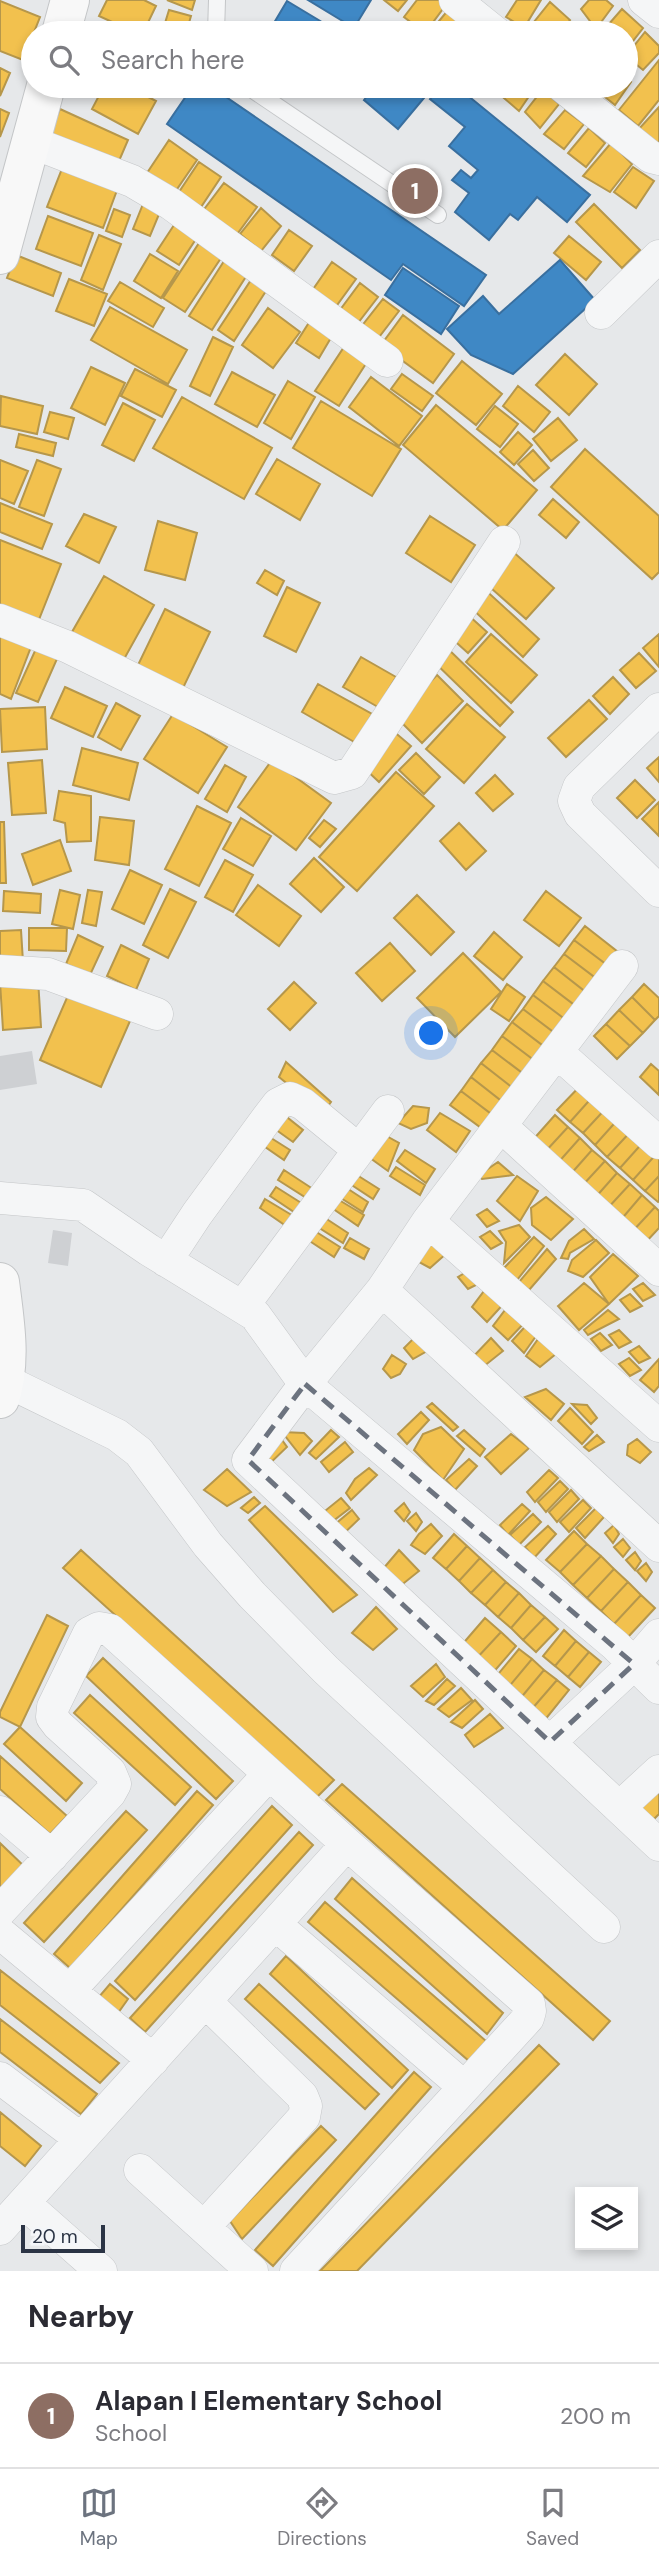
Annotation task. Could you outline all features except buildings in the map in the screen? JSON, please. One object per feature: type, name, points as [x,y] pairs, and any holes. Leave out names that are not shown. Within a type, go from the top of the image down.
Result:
[{"type":"street","points":[[64,21],[70,0]]},
{"type":"street","points":[[455,0],[481,21]]},
{"type":"street","points":[[644,0],[659,12]]},
{"type":"street","points":[[0,255],[8,192],[31,142],[44,98]]},
{"type":"street","points":[[577,98],[651,157],[659,159]]},
{"type":"street","points":[[31,142],[132,181],[171,204],[387,361]]},
{"type":"street","points":[[601,313],[659,256]]},
{"type":"street","points":[[0,620],[68,647],[334,778],[343,777],[352,773],[504,542]]},
{"type":"street","points":[[659,709],[579,787],[574,801],[580,814],[659,891]]},
{"type":"street","points":[[622,966],[428,1222],[382,1290],[305,1384],[248,1460],[659,1845]]},
{"type":"street","points":[[0,971],[48,974],[157,1014]]},
{"type":"street","points":[[557,1052],[656,1134]]},
{"type":"street","points":[[166,1261],[278,1104],[290,1098],[303,1104],[359,1150]]},
{"type":"street","points":[[243,1306],[388,1111]]},
{"type":"street","points":[[501,1126],[659,1270]]},
{"type":"street","points":[[0,1198],[83,1205],[166,1261],[256,1315],[305,1384],[659,1688]]},
{"type":"street","points":[[428,1222],[659,1426]]},
{"type":"street","points":[[0,1282],[15,1391],[117,1435],[139,1452],[208,1545],[326,1671],[604,1927]]},
{"type":"street","points":[[382,1290],[659,1546]]},
{"type":"street","points":[[0,1911],[110,1793],[115,1784],[110,1772],[52,1717],[52,1707],[89,1633],[99,1628],[110,1630],[528,2004],[528,2018],[296,2271]]},
{"type":"street","points":[[550,1742],[634,1664],[659,1635]]},
{"type":"street","points":[[620,1807],[659,1771]]},
{"type":"street","points":[[69,1990],[269,1774]]},
{"type":"street","points":[[0,1812],[52,1856]]},
{"type":"street","points":[[0,2228],[347,1844]]},
{"type":"street","points":[[275,1924],[463,2086]]},
{"type":"street","points":[[0,1933],[153,2060]]},
{"type":"street","points":[[204,2227],[304,2118],[306,2106],[302,2096],[206,2002]]},
{"type":"street","points":[[0,2078],[81,2139]]},
{"type":"street","points":[[140,2170],[252,2271]]},
{"type":"street","points":[[24,2203],[102,2271]]},
{"type":"lane","points":[[216,21],[217,0]]},
{"type":"lane","points":[[265,98],[438,215]]},
{"type":"highlighted area","points":[[305,1384],[634,1664],[550,1742],[248,1460]]},
{"type":"place","name":"Alapan I Elementary School","points":[[415,191]]}]
